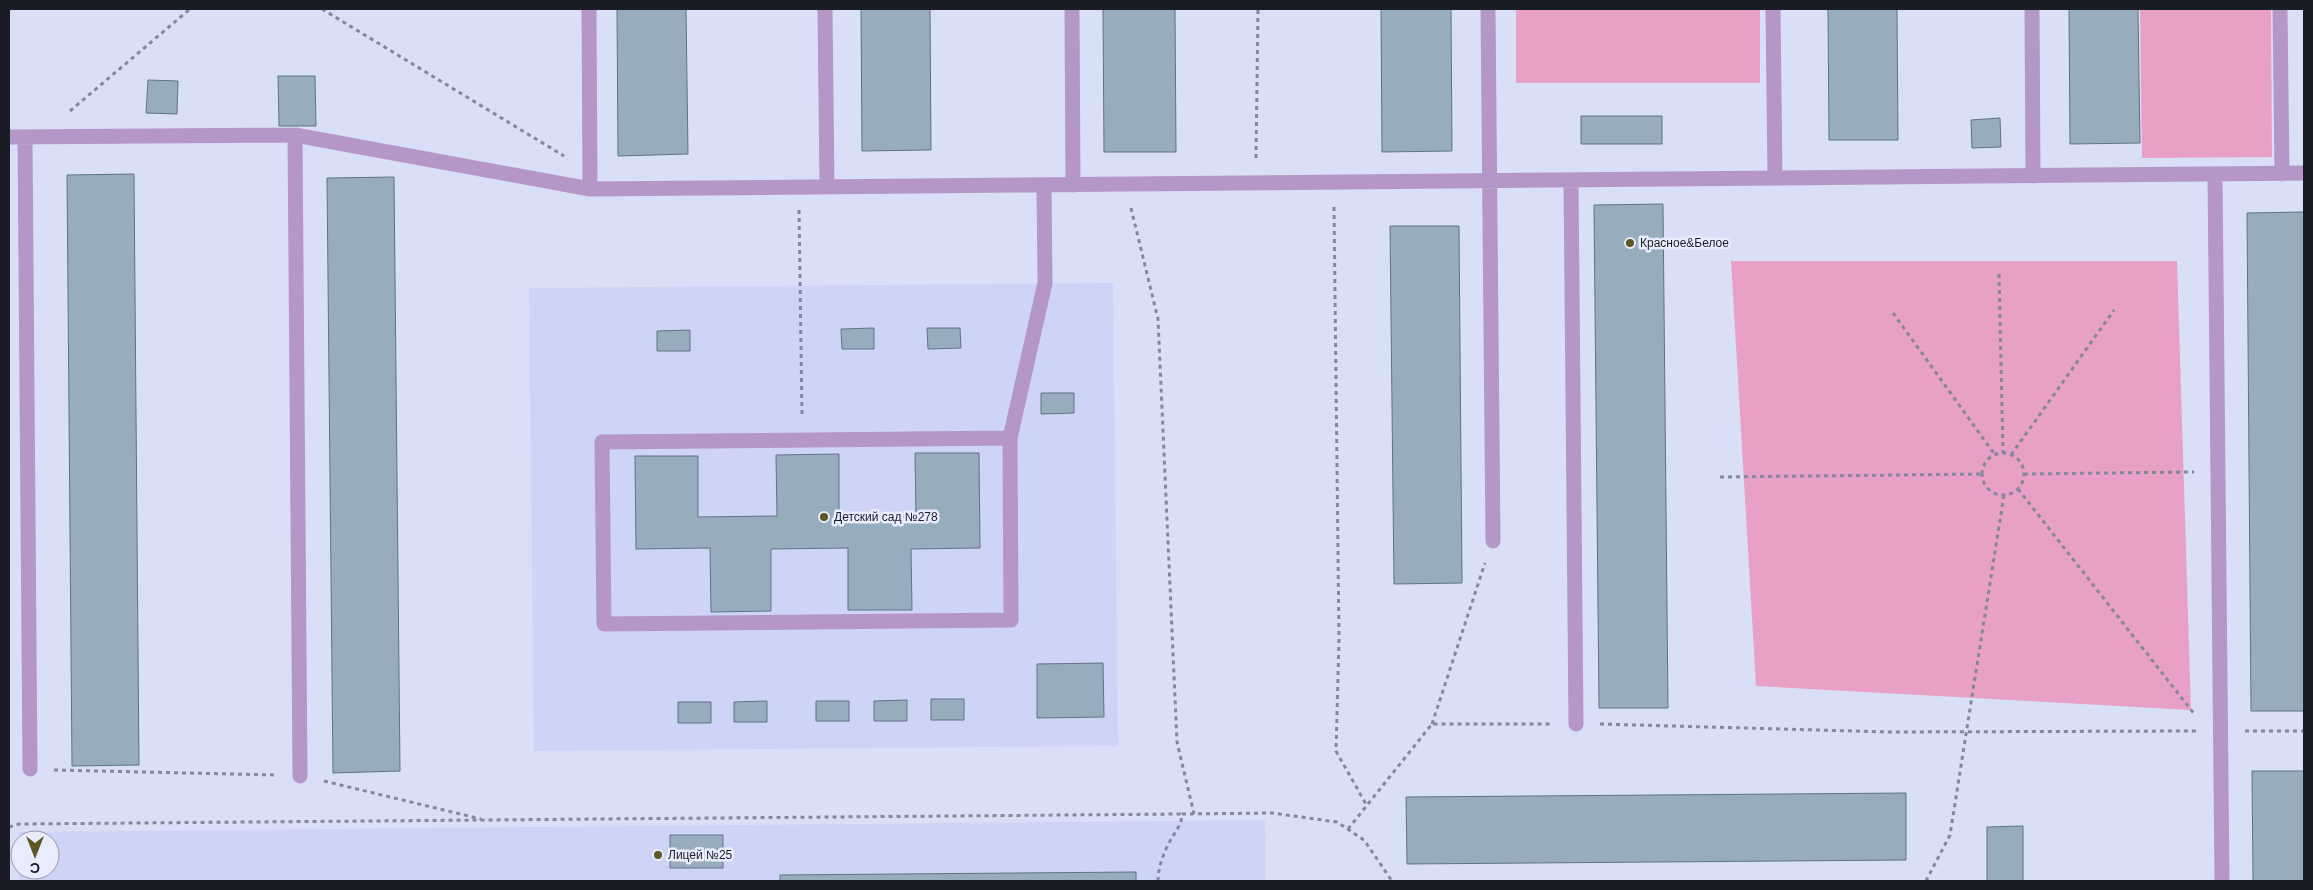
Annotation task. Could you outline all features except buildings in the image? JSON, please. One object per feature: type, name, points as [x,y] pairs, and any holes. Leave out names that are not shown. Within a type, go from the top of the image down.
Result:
[{"type":"lane","points":[[589,9],[590,189]]},
{"type":"lane","points":[[825,9],[827,187]]},
{"type":"lane","points":[[1072,9],[1073,185]]},
{"type":"lane","points":[[1488,9],[1493,541]]},
{"type":"lane","points":[[1773,9],[1775,178]]},
{"type":"lane","points":[[2032,9],[2033,176]]},
{"type":"lane","points":[[2280,9],[2282,174]]},
{"type":"lane","points":[[295,135],[300,776]]},
{"type":"lane","points":[[9,137],[295,135],[590,189],[2304,173]]},
{"type":"lane","points":[[30,769],[32,137]]},
{"type":"lane","points":[[2215,174],[2218,472],[2214,731],[2222,881]]},
{"type":"lane","points":[[1571,180],[1576,724]]},
{"type":"lane","points":[[1010,438],[602,442],[604,624],[1011,620],[1010,438],[1045,283],[1044,185]]},
{"type":"path","points":[[32,137],[190,9]]},
{"type":"path","points":[[322,9],[590,172]]},
{"type":"path","points":[[1256,183],[1258,9]]},
{"type":"path","points":[[1334,182],[1339,639],[1336,751],[1367,806]]},
{"type":"path","points":[[1126,184],[1158,319],[1177,742],[1194,814]]},
{"type":"path","points":[[799,187],[802,440]]},
{"type":"path","points":[[2000,274],[2003,453]]},
{"type":"path","points":[[2011,455],[2114,310]]},
{"type":"path","points":[[1893,313],[1995,455]]},
{"type":"path","points":[[2003,453],[2011,455],[2018,460],[2024,474],[2023,482],[2018,489],[2004,495],[1989,489],[1983,474],[1984,466],[1995,455],[2003,453]]},
{"type":"path","points":[[2024,474],[2218,472]]},
{"type":"path","points":[[1720,477],[1983,474]]},
{"type":"path","points":[[2018,489],[2214,731]]},
{"type":"path","points":[[1926,881],[1950,835],[2004,495]]},
{"type":"path","points":[[1348,830],[1432,724],[1493,541]]},
{"type":"path","points":[[1432,724],[1576,724],[1966,732],[2304,730]]},
{"type":"path","points":[[30,769],[300,776],[486,820]]},
{"type":"path","points":[[9,827],[19,824],[1272,813],[1336,822],[1364,840],[1392,881]]},
{"type":"path","points":[[1158,881],[1158,872],[1168,844],[1182,821],[1182,814]]},
{"type":"shaded area","points":[[1516,9],[1760,9],[1760,83],[1516,83]]},
{"type":"shaded area","points":[[2140,9],[2271,9],[2272,157],[2142,158]]},
{"type":"shaded area","points":[[1731,261],[2177,261],[2191,710],[1756,686]]},
{"type":"shaded area","name":"Детский сад №278","points":[[1113,283],[1118,746],[534,751],[529,288]]},
{"type":"shaded area","name":"Лицей №25","points":[[1265,820],[1266,881],[19,881],[60,880],[60,832]]},
{"type":"place","name":"Красное&Белое","points":[[1630,243]]},
{"type":"place","name":"Детский сад №278","points":[[824,517]]},
{"type":"place","name":"Лицей №25","points":[[658,855]]}]
